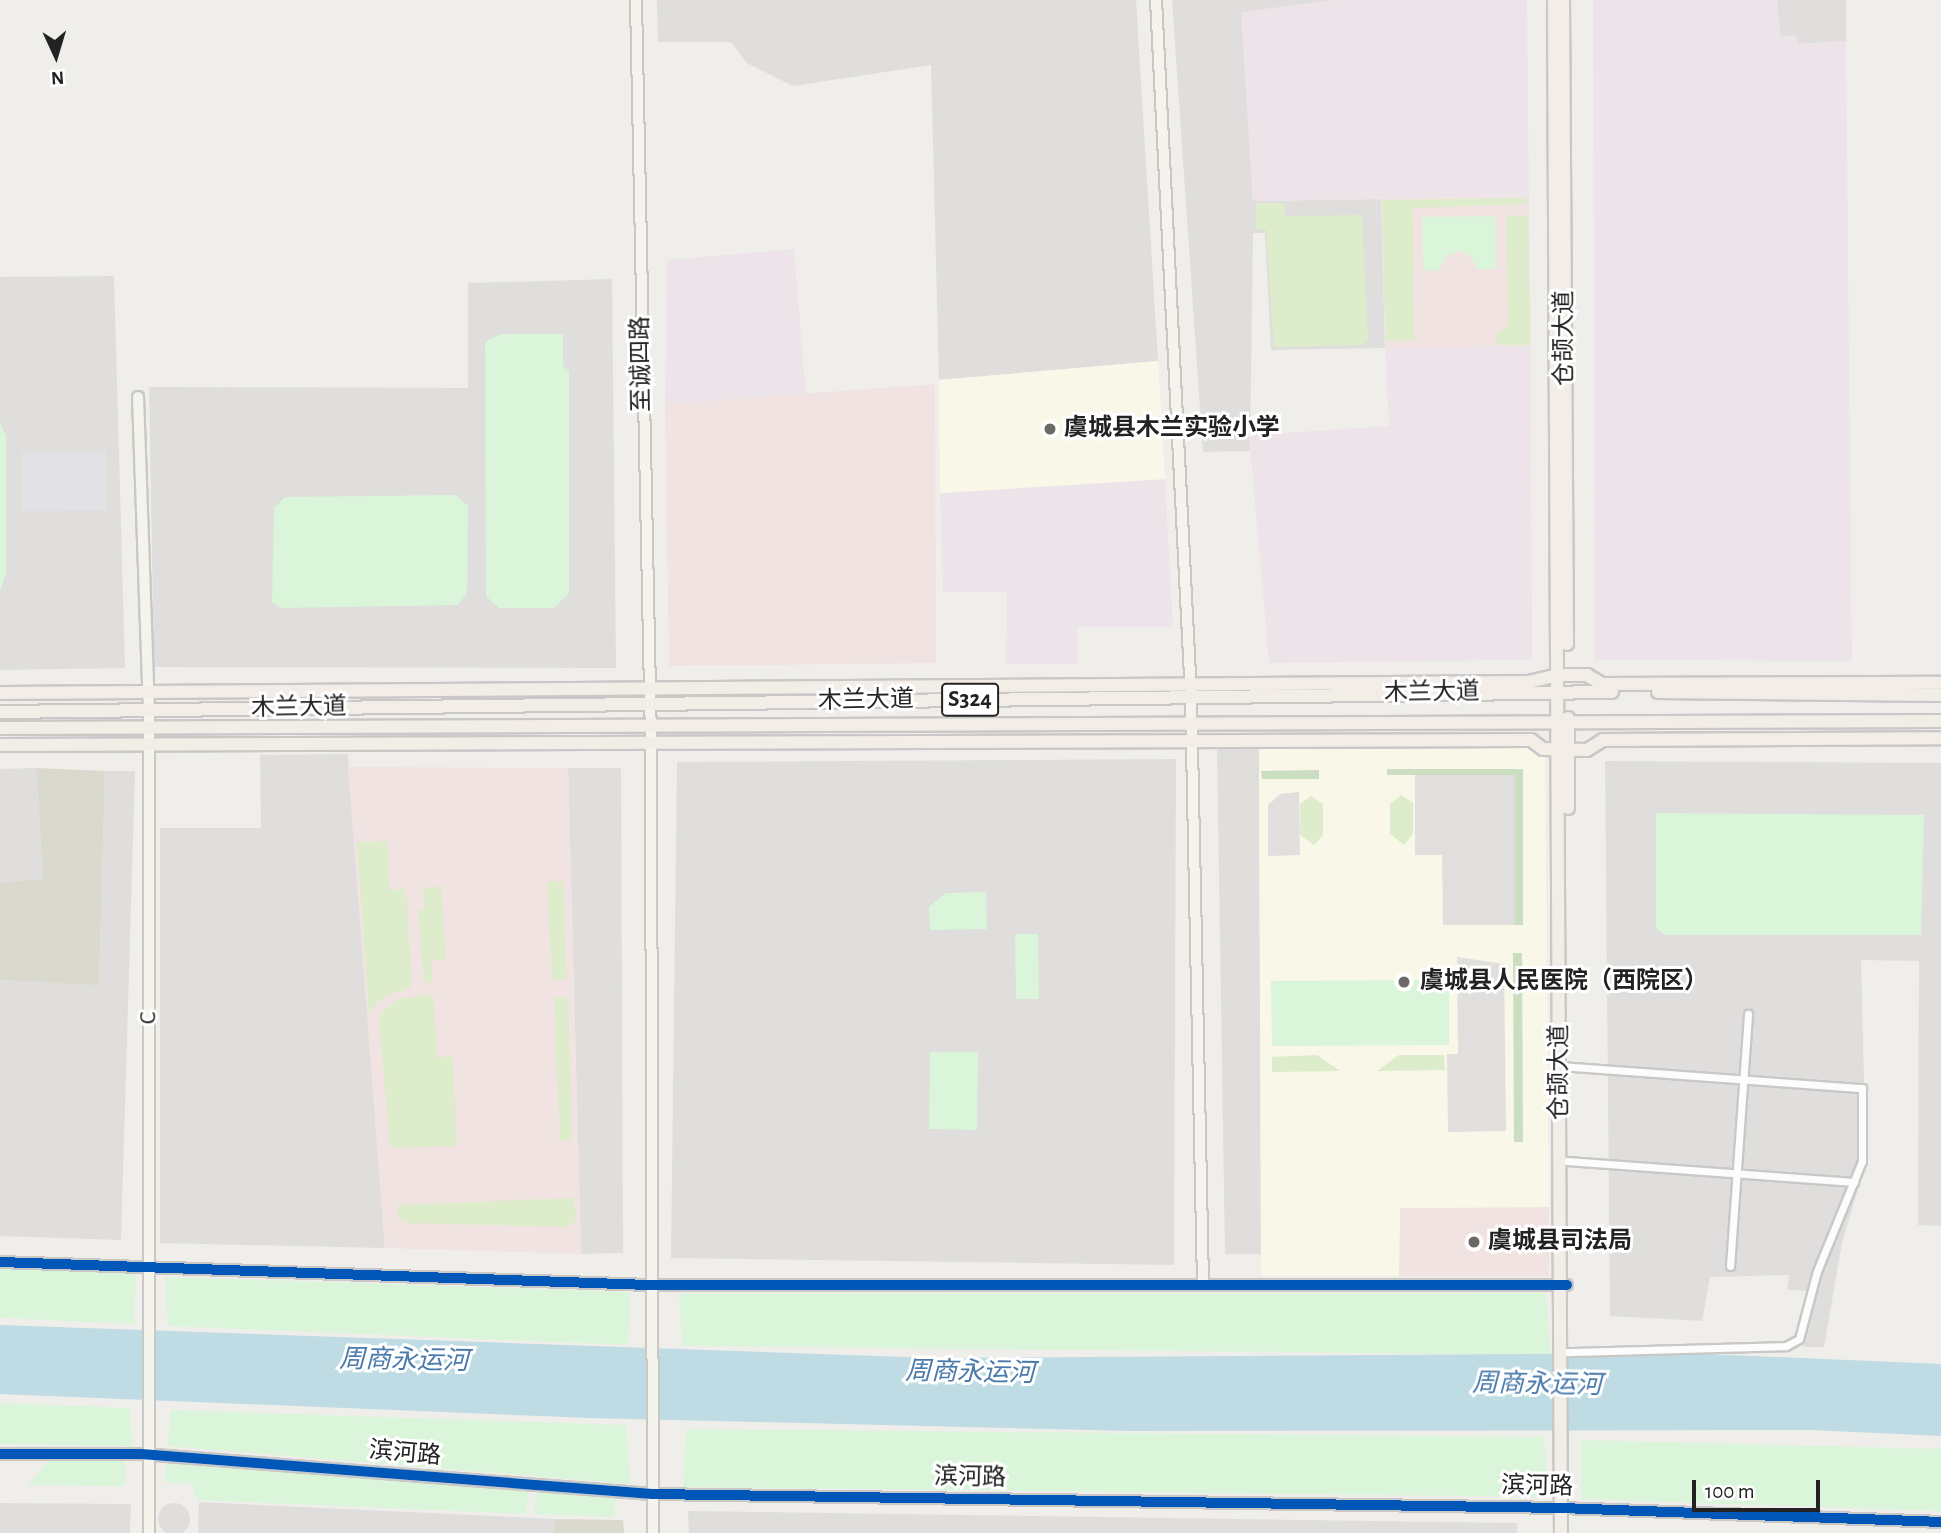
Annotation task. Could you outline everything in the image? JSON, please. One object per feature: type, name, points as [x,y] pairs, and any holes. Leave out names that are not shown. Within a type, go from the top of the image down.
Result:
[{"type":"main road","name":"仓颉大道","points":[[1554,0],[1563,675]]},
{"type":"main road","name":"仓颉大道","points":[[1563,0],[1565,1508]]},
{"type":"main road","points":[[0,693],[648,687],[1191,691],[1528,682],[1563,675],[1587,675],[1602,684],[1941,683]]},
{"type":"main road","name":"木兰大道","points":[[0,712],[648,704],[1191,691],[1941,695]]},
{"type":"main road","name":"木兰大道","points":[[0,728],[650,728],[1941,721]]},
{"type":"main road","points":[[0,744],[1531,740],[1543,749],[1587,750],[1603,740],[1941,738]]},
{"type":"main road","name":"仓颉大道","points":[[1564,1067],[1567,1161],[1564,1285]]},
{"type":"main road","points":[[1561,1533],[1565,1508]]},
{"type":"main road","points":[[1565,1508],[1569,1533]]},
{"type":"street","name":"至诚四路","points":[[636,0],[648,704],[652,743],[650,1285],[653,1533]]},
{"type":"street","points":[[1156,0],[1191,691],[1203,1285]]},
{"type":"street","name":"C","points":[[138,397],[149,692],[149,1533]]},
{"type":"street","points":[[1730,1266],[1748,1014]]},
{"type":"street","points":[[1564,1067],[1744,1077],[1862,1088],[1862,1161],[1817,1271],[1799,1339],[1786,1346],[1564,1352]]},
{"type":"street","points":[[1567,1161],[1854,1182]]},
{"type":"street","points":[[0,1262],[650,1285],[1564,1285]]},
{"type":"street","name":"滨河路","points":[[0,1454],[150,1454],[652,1494],[1565,1508],[1941,1522]]},
{"type":"shaded area","points":[[657,0],[1136,0],[1158,361],[939,380],[931,65],[793,86],[747,63],[731,42],[658,42]]},
{"type":"shaded area","points":[[1172,0],[1336,0],[1242,13],[1253,201],[1381,199],[1385,348],[1271,350],[1265,233],[1253,233],[1250,451],[1203,452]]},
{"type":"shaded area","points":[[1336,0],[1527,0],[1529,196],[1253,201],[1241,12]]},
{"type":"shaded area","points":[[1593,0],[1777,0],[1780,36],[1796,35],[1798,44],[1846,41],[1852,661],[1595,660]]},
{"type":"shaded area","points":[[1777,0],[1846,0],[1846,41],[1798,44],[1780,36]]},
{"type":"shaded area","points":[[1529,196],[1531,346],[1385,348],[1381,199]]},
{"type":"shaded area","points":[[794,249],[806,394],[665,404],[667,260]]},
{"type":"shaded area","points":[[114,276],[125,668],[0,670],[0,277]]},
{"type":"shaded area","points":[[612,279],[616,668],[154,667],[149,387],[468,388],[468,283]]},
{"type":"shaded area","points":[[1531,346],[1532,660],[1269,663],[1249,435],[1389,426],[1385,348]]},
{"type":"shaded area","name":"虞城县木兰实验小学","points":[[1158,361],[1165,479],[940,493],[939,380]]},
{"type":"shaded area","points":[[935,384],[936,663],[669,666],[665,404]]},
{"type":"shaded area","points":[[106,451],[106,510],[22,511],[22,452]]},
{"type":"shaded area","points":[[1165,479],[1173,627],[1077,627],[1077,664],[1006,664],[1007,592],[943,592],[940,493]]},
{"type":"shaded area","name":"虞城县人民医院（西院区）","points":[[1531,745],[1545,758],[1549,1207],[1400,1208],[1399,1276],[1261,1276],[1259,746]]},
{"type":"shaded area","points":[[1259,746],[1261,1254],[1225,1254],[1217,747]]},
{"type":"shaded area","points":[[348,754],[385,1248],[160,1243],[160,828],[261,828],[260,755]]},
{"type":"shaded area","points":[[1176,759],[1174,1265],[671,1258],[677,762]]},
{"type":"shaded area","points":[[1605,761],[1941,763],[1941,1226],[1918,1225],[1919,961],[1861,960],[1866,1162],[1842,1243],[1824,1347],[1803,1347],[1814,1291],[1787,1290],[1789,1275],[1710,1277],[1702,1321],[1610,1316]]},
{"type":"shaded area","points":[[348,767],[568,768],[581,1254],[385,1248]]},
{"type":"shaded area","points":[[36,768],[43,880],[0,883],[0,769]]},
{"type":"shaded area","points":[[36,768],[105,771],[99,985],[0,980],[0,883],[43,879]]},
{"type":"shaded area","points":[[568,768],[621,768],[623,1253],[581,1254]]},
{"type":"shaded area","points":[[105,771],[135,771],[121,1240],[0,1236],[0,980],[99,984]]},
{"type":"shaded area","points":[[1415,775],[1515,775],[1515,925],[1443,925],[1442,855],[1415,855]]},
{"type":"shaded area","points":[[1299,792],[1300,855],[1268,856],[1268,805],[1280,794]]},
{"type":"shaded area","points":[[1457,957],[1504,964],[1506,1131],[1448,1132],[1447,1054],[1458,1054]]},
{"type":"shaded area","name":"虞城县司法局","points":[[1549,1207],[1549,1276],[1399,1276],[1400,1208]]},
{"type":"shaded area","points":[[199,1502],[555,1519],[554,1533],[198,1533]]},
{"type":"shaded area","points":[[0,1503],[131,1504],[130,1533],[0,1533]]},
{"type":"shaded area","points":[[174,1503],[185,1508],[190,1519],[185,1530],[174,1535],[163,1530],[158,1519],[163,1508]]},
{"type":"shaded area","points":[[688,1511],[1517,1523],[1517,1533],[689,1533]]},
{"type":"shaded area","points":[[555,1519],[623,1520],[624,1533],[554,1533]]},
{"type":"green space","points":[[1526,198],[1527,204],[1413,208],[1414,340],[1386,341],[1382,200]]},
{"type":"green space","points":[[1256,203],[1284,203],[1285,216],[1362,215],[1368,340],[1362,345],[1274,347],[1266,230],[1256,229]]},
{"type":"green space","points":[[1528,215],[1530,345],[1496,345],[1496,335],[1508,325],[1506,216]]},
{"type":"green space","points":[[1495,216],[1496,269],[1477,269],[1471,256],[1459,251],[1447,256],[1439,270],[1423,271],[1422,217]]},
{"type":"green space","points":[[501,334],[563,334],[563,366],[569,371],[569,593],[554,608],[499,608],[486,596],[485,342]]},
{"type":"green space","points":[[0,422],[6,436],[6,573],[0,591]]},
{"type":"green space","points":[[456,495],[468,506],[467,593],[458,605],[281,608],[272,602],[274,508],[285,497]]},
{"type":"green space","points":[[1387,769],[1523,769],[1523,925],[1515,925],[1515,775],[1387,775]]},
{"type":"green space","points":[[1319,770],[1319,779],[1262,779],[1261,771]]},
{"type":"green space","points":[[1401,795],[1413,803],[1413,834],[1404,845],[1390,834],[1390,804]]},
{"type":"green space","points":[[1311,796],[1323,804],[1323,835],[1314,845],[1300,835],[1300,804]]},
{"type":"green space","points":[[1656,813],[1924,815],[1921,935],[1665,935],[1656,928]]},
{"type":"green space","points":[[387,841],[390,890],[406,889],[412,987],[382,998],[369,1013],[357,842]]},
{"type":"green space","points":[[563,881],[567,979],[552,979],[547,882]]},
{"type":"green space","points":[[441,886],[446,959],[431,960],[432,982],[424,983],[418,910],[424,909],[423,888]]},
{"type":"green space","points":[[986,892],[987,929],[930,930],[929,907],[946,893]]},
{"type":"green space","points":[[1015,934],[1038,934],[1039,999],[1016,999]]},
{"type":"green space","points":[[1513,953],[1522,953],[1523,1142],[1514,1142]]},
{"type":"green space","points":[[1449,980],[1449,1045],[1272,1046],[1271,981]]},
{"type":"green space","points":[[433,994],[437,1057],[453,1057],[457,1146],[390,1148],[379,1016],[397,999]]},
{"type":"green space","points":[[554,998],[568,998],[572,1140],[560,1141]]},
{"type":"green space","points":[[930,1052],[978,1052],[977,1130],[929,1129]]},
{"type":"green space","points":[[1317,1055],[1340,1071],[1272,1072],[1272,1057]]},
{"type":"green space","points":[[1399,1055],[1444,1055],[1445,1070],[1377,1071]]},
{"type":"green space","points":[[574,1198],[576,1220],[568,1227],[407,1223],[398,1217],[397,1205]]},
{"type":"green space","points":[[0,1269],[136,1273],[134,1324],[0,1318]]},
{"type":"green space","points":[[165,1277],[631,1292],[628,1345],[168,1326]]},
{"type":"green space","points":[[1546,1293],[1550,1355],[682,1346],[679,1294]]},
{"type":"green space","points":[[0,1403],[130,1408],[132,1446],[0,1444]]},
{"type":"green space","points":[[171,1410],[626,1425],[630,1484],[167,1446]]},
{"type":"green space","points":[[686,1429],[1544,1437],[1549,1497],[683,1487]]},
{"type":"green space","points":[[1581,1440],[1941,1449],[1941,1511],[1581,1499]]},
{"type":"green space","points":[[50,1459],[125,1461],[125,1486],[28,1485]]},
{"type":"green space","points":[[166,1461],[528,1490],[526,1514],[197,1500],[192,1484],[165,1482]]},
{"type":"green space","points":[[536,1491],[616,1499],[614,1517],[534,1514]]},
{"type":"water","name":"周商永运河","points":[[0,1325],[935,1358],[1683,1353],[1941,1364],[1941,1436],[1812,1430],[1131,1431],[591,1418],[0,1394]]},
{"type":"cycle path","points":[[0,1262],[650,1285],[1567,1285]]},
{"type":"cycle path","points":[[0,1454],[141,1454],[652,1494],[1561,1508],[1941,1522]]},
{"type":"place","name":"虞城县木兰实验小学","points":[[1050,429]]},
{"type":"place","name":"虞城县人民医院（西院区）","points":[[1404,982]]},
{"type":"place","name":"虞城县司法局","points":[[1474,1242]]}]
